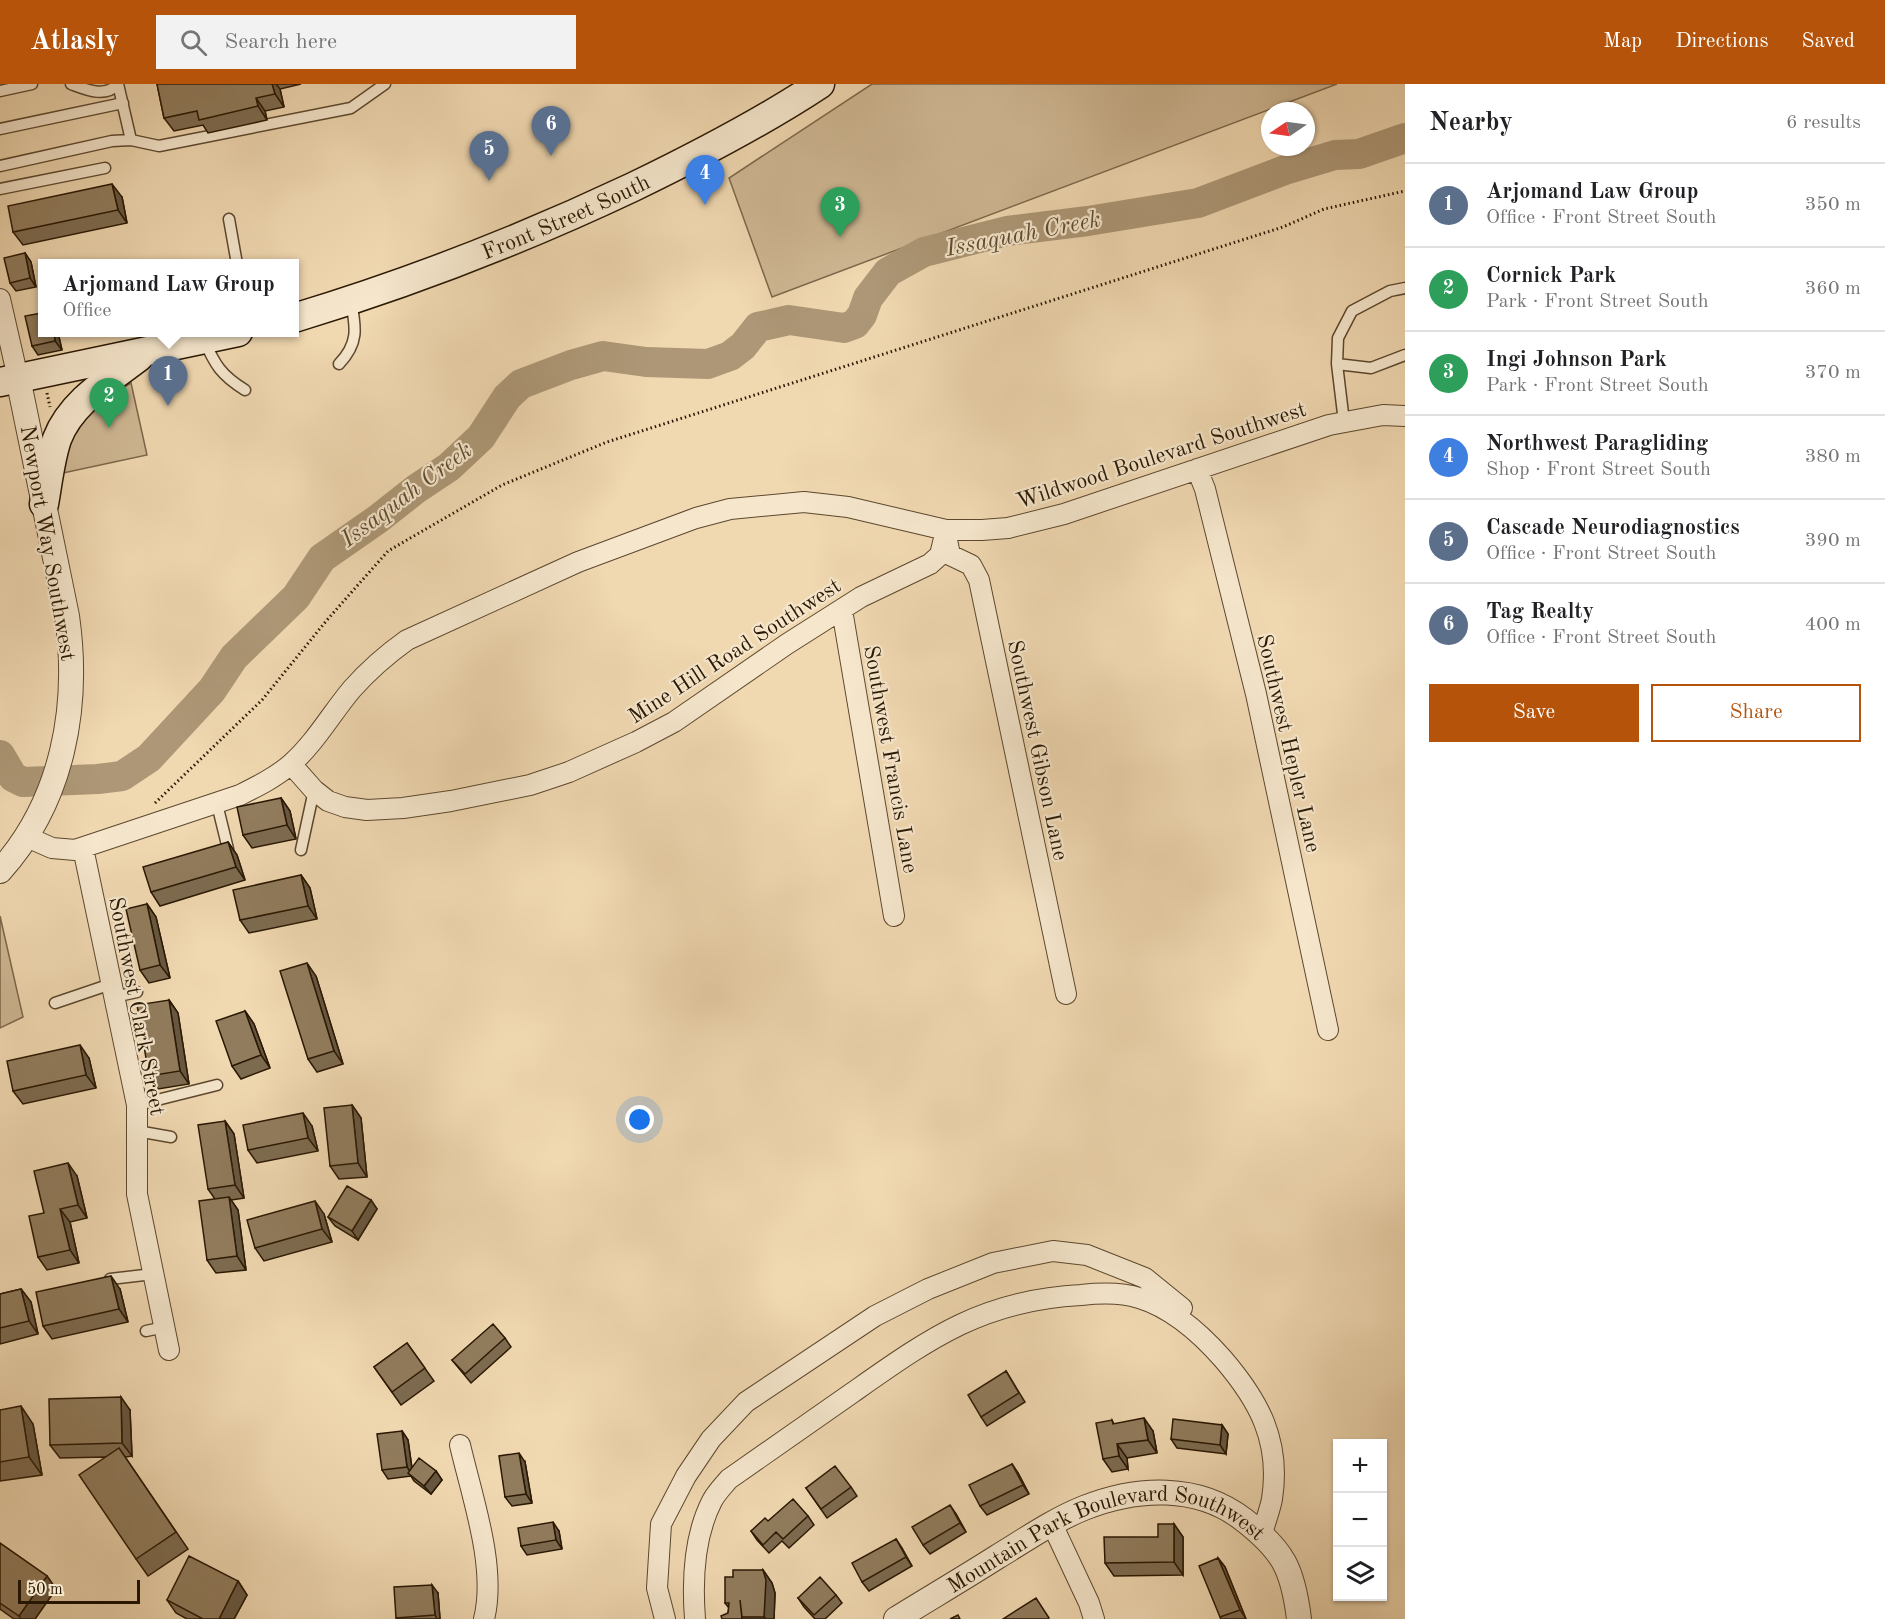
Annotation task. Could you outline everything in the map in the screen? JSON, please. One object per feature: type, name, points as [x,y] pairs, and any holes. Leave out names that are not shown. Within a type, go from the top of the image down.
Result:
[{"type":"main road","name":"Front Street South","points":[[299,316],[414,279],[587,209],[684,162],[820,84]]},
{"type":"main road","points":[[9,380],[219,337]]},
{"type":"main road","points":[[44,504],[55,446],[67,419],[87,397],[145,352]]},
{"type":"street","points":[[0,299],[9,380]]},
{"type":"street","name":"Newport Way Southwest","points":[[3,860],[27,837],[45,801],[60,760],[70,714],[73,670],[69,625],[44,504],[9,380]]},
{"type":"street","name":"Wildwood Boulevard Southwest","points":[[27,837],[60,850],[83,848],[217,804],[263,784],[291,764],[352,690],[386,655],[407,640],[578,562],[730,509],[804,502],[848,507],[946,530],[982,530],[1036,522],[1329,425],[1383,415],[1405,416]]},
{"type":"street","name":"Southwest Hepler Lane","points":[[1197,469],[1205,489],[1256,694],[1328,1030]]},
{"type":"street","name":"Mine Hill Road Southwest","points":[[291,764],[328,801],[345,807],[367,810],[403,808],[530,785],[569,772],[674,722],[787,644],[861,597],[938,559],[946,530]]},
{"type":"street","name":"Southwest Gibson Lane","points":[[946,530],[950,555],[971,565],[979,580],[1066,994]]},
{"type":"street","name":"Southwest Francis Lane","points":[[842,610],[894,916]]},
{"type":"street","name":"Southwest Clark Street","points":[[83,848],[137,1105],[137,1194],[153,1274],[155,1329],[169,1350]]},
{"type":"street","points":[[665,1619],[657,1588],[661,1524],[686,1476],[711,1439],[746,1402],[866,1322],[928,1289],[993,1263],[1053,1251],[1087,1255],[1145,1278],[1186,1312],[1245,1385],[1257,1405],[1271,1444],[1274,1470],[1272,1500],[1262,1534]]},
{"type":"street","points":[[695,1619],[697,1554],[702,1523],[713,1499],[729,1479],[920,1345],[948,1330],[967,1320],[1024,1301],[1050,1296],[1107,1293],[1138,1297],[1155,1304],[1178,1318],[1210,1344]]},
{"type":"street","points":[[460,1445],[489,1573],[489,1597],[484,1619]]},
{"type":"street","name":"Mountain Park Boulevard Southwest","points":[[896,1619],[1052,1524],[1084,1508],[1137,1494],[1190,1494],[1211,1500],[1236,1514],[1262,1534],[1283,1558],[1297,1600],[1299,1619]]},
{"type":"street","points":[[1052,1524],[1094,1619]]},
{"type":"lane","points":[[0,91],[32,84]]},
{"type":"lane","points":[[71,84],[99,92],[112,90],[118,84],[131,140]]},
{"type":"lane","points":[[0,166],[112,141],[131,140],[159,146],[351,108],[385,84]]},
{"type":"lane","points":[[0,129],[123,103]]},
{"type":"lane","points":[[0,189],[105,168]]},
{"type":"lane","points":[[229,219],[236,259]]},
{"type":"lane","points":[[1344,422],[1337,364],[1338,338],[1352,310],[1390,291],[1405,288]]},
{"type":"lane","points":[[339,364],[350,353],[356,329],[350,300]]},
{"type":"lane","points":[[204,340],[215,365],[228,380],[245,390]]},
{"type":"lane","points":[[1337,364],[1371,368],[1405,355]]},
{"type":"lane","points":[[301,850],[315,790]]},
{"type":"lane","points":[[217,804],[228,849]]},
{"type":"lane","points":[[56,1003],[113,991],[137,992]]},
{"type":"lane","points":[[137,1105],[217,1085]]},
{"type":"lane","points":[[137,1131],[171,1137]]},
{"type":"lane","points":[[110,1279],[153,1274]]},
{"type":"path","points":[[154,824],[154,805],[262,700],[327,620],[388,551],[502,485],[607,442],[1283,227],[1324,209],[1405,191]]},
{"type":"shaded area","points":[[872,84],[1337,84],[1289,102],[1261,102],[1261,113],[772,297],[729,178]]},
{"type":"shaded area","points":[[131,383],[147,455],[63,473],[71,440],[84,419],[106,399]]},
{"type":"shaded area","points":[[0,916],[23,1017],[0,1028]]},
{"type":"building","points":[[157,84],[272,84],[275,94],[256,98],[258,106],[199,120],[197,111],[164,118]]},
{"type":"building","points":[[112,184],[118,210],[13,232],[8,206]]},
{"type":"building","points":[[25,253],[30,278],[10,283],[4,258]]},
{"type":"building","points":[[38,314],[38,337],[54,337],[55,341],[32,346],[25,316]]},
{"type":"building","points":[[281,798],[287,825],[243,835],[237,807]]},
{"type":"building","points":[[228,842],[236,867],[151,892],[143,867]]},
{"type":"building","points":[[301,875],[308,906],[240,920],[233,890]]},
{"type":"building","points":[[147,904],[160,965],[140,970],[126,909]]},
{"type":"building","points":[[307,963],[334,1051],[308,1059],[280,971]]},
{"type":"building","points":[[169,1000],[180,1071],[149,1076],[137,1005]]},
{"type":"building","points":[[245,1011],[261,1055],[232,1066],[216,1021]]},
{"type":"building","points":[[80,1045],[86,1075],[13,1091],[7,1061]]},
{"type":"building","points":[[352,1105],[358,1163],[330,1166],[324,1108]]},
{"type":"building","points":[[303,1113],[308,1138],[248,1150],[243,1125]]},
{"type":"building","points":[[225,1121],[235,1185],[208,1189],[198,1125]]},
{"type":"building","points":[[68,1163],[78,1205],[60,1209],[70,1250],[38,1257],[29,1216],[44,1213],[34,1171]]},
{"type":"building","points":[[347,1186],[371,1200],[352,1231],[328,1217]]},
{"type":"building","points":[[229,1197],[237,1256],[207,1260],[199,1201]]},
{"type":"building","points":[[315,1201],[322,1229],[255,1248],[247,1220]]},
{"type":"building","points":[[111,1276],[119,1309],[43,1326],[36,1292]]},
{"type":"building","points":[[21,1289],[29,1321],[0,1328],[0,1294]]},
{"type":"building","points":[[493,1324],[505,1338],[465,1374],[452,1360]]},
{"type":"building","points":[[407,1343],[425,1368],[392,1392],[374,1367]]},
{"type":"building","points":[[1006,1371],[1019,1393],[981,1417],[968,1395]]},
{"type":"building","points":[[121,1397],[122,1443],[50,1445],[49,1399]]},
{"type":"building","points":[[21,1406],[29,1457],[0,1462],[0,1410]]},
{"type":"building","points":[[1144,1418],[1148,1440],[1117,1444],[1119,1456],[1103,1459],[1096,1423],[1112,1420],[1113,1424]]},
{"type":"building","points":[[1173,1419],[1222,1425],[1220,1445],[1171,1439]]},
{"type":"building","points":[[402,1431],[407,1467],[382,1470],[377,1434]]},
{"type":"building","points":[[119,1448],[176,1532],[136,1559],[79,1475]]},
{"type":"building","points":[[519,1453],[526,1494],[505,1497],[499,1456]]},
{"type":"building","points":[[419,1458],[436,1471],[424,1486],[408,1473]]},
{"type":"building","points":[[1012,1464],[1023,1485],[980,1506],[969,1485]]},
{"type":"building","points":[[835,1466],[851,1487],[821,1509],[806,1488]]},
{"type":"building","points":[[793,1499],[808,1516],[783,1539],[776,1532],[763,1545],[751,1531],[765,1518],[768,1521]]},
{"type":"building","points":[[950,1505],[960,1523],[923,1545],[912,1527]]},
{"type":"building","points":[[553,1522],[556,1540],[521,1546],[518,1528]]},
{"type":"building","points":[[1158,1524],[1174,1524],[1174,1562],[1105,1563],[1104,1537],[1158,1537]]},
{"type":"building","points":[[896,1539],[906,1557],[862,1582],[852,1563]]},
{"type":"building","points":[[0,1543],[47,1576],[19,1616],[0,1603]]},
{"type":"building","points":[[189,1556],[238,1581],[219,1619],[203,1619],[167,1600]]},
{"type":"building","points":[[1218,1558],[1240,1610],[1220,1617],[1199,1566]]},
{"type":"building","points":[[733,1570],[763,1570],[766,1580],[764,1617],[742,1617],[740,1600],[742,1619],[722,1619],[721,1616],[728,1613],[729,1603],[725,1603],[725,1577],[733,1577]]},
{"type":"building","points":[[820,1577],[836,1595],[814,1615],[798,1598]]},
{"type":"building","points":[[432,1585],[435,1615],[396,1618],[394,1587]]},
{"type":"building","points":[[1036,1598],[1048,1619],[1003,1619]]},
{"type":"waterway","name":"Issaquah Creek","points":[[0,755],[13,777],[23,782],[122,776],[149,758],[212,690],[234,657],[296,597],[322,558],[449,467],[481,437],[507,397],[521,384],[571,365],[603,356],[646,362],[708,364],[730,356],[743,346],[758,327],[789,320],[844,328],[855,324],[862,315],[868,298],[888,272],[924,252],[1007,231],[1088,221],[1198,203],[1285,170],[1335,155],[1359,154],[1405,138]]},
{"type":"place","name":"Tag Realty","points":[[551,156]]},
{"type":"place","name":"Cascade Neurodiagnostics","points":[[489,181]]},
{"type":"place","name":"Northwest Paragliding","points":[[705,205]]},
{"type":"place","name":"Ingi Johnson Park","points":[[840,237]]},
{"type":"place","name":"Arjomand Law Group","points":[[168,406]]},
{"type":"place","name":"Cornick Park","points":[[109,428]]}]
